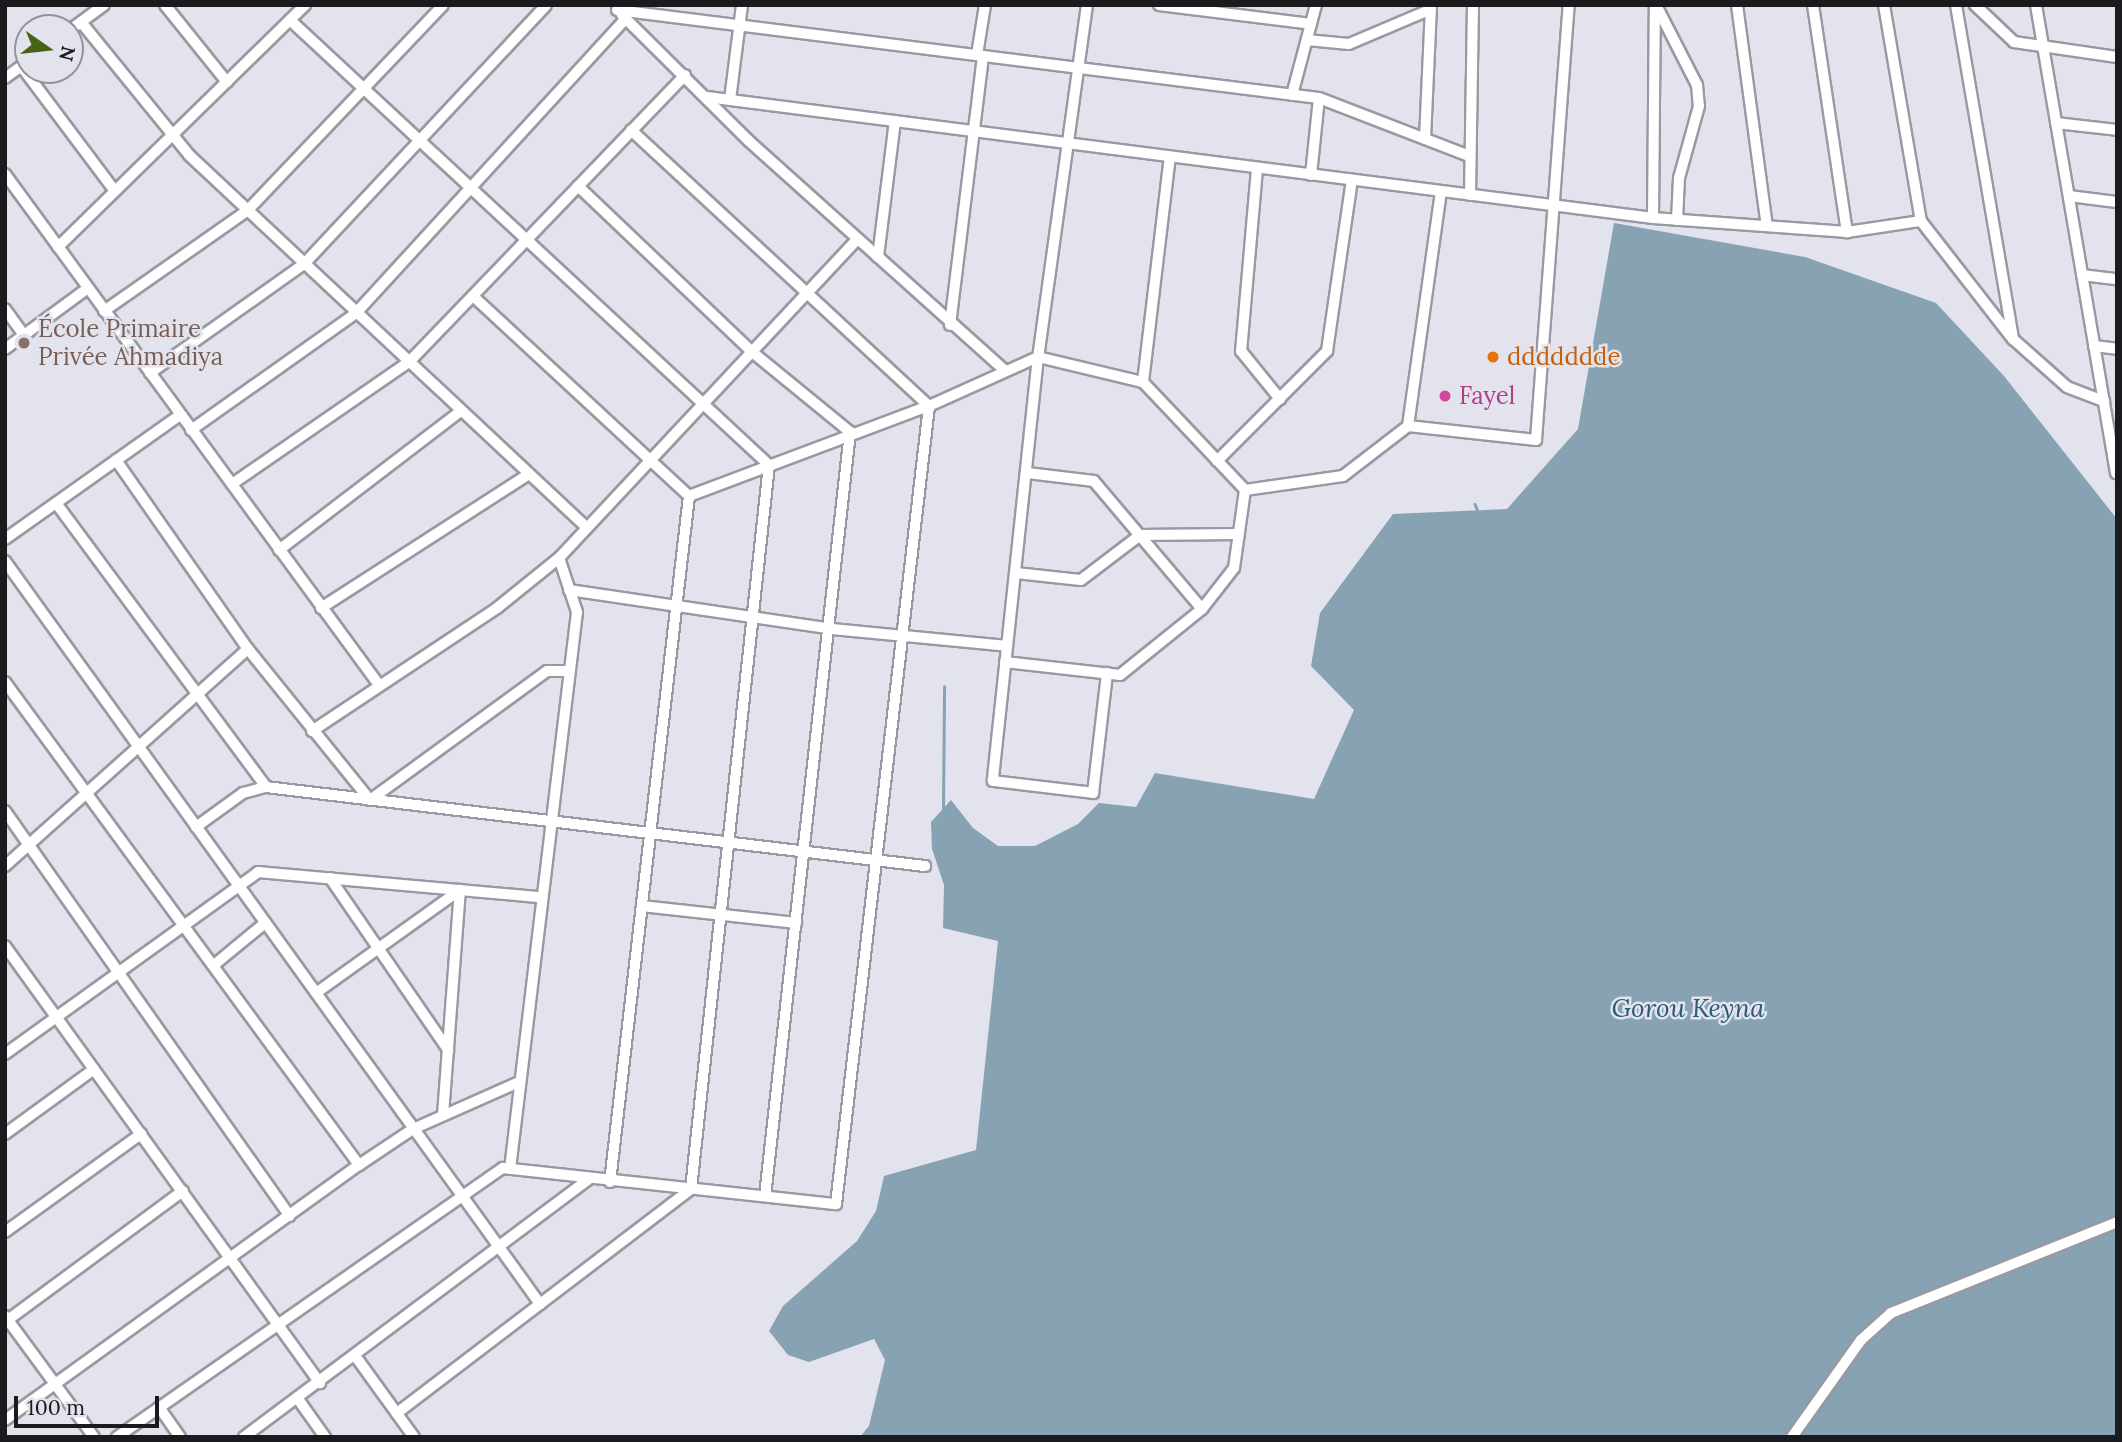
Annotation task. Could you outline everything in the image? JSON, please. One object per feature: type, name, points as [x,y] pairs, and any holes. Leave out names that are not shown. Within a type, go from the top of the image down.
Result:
[{"type":"street","points":[[84,20],[104,5]]},
{"type":"street","points":[[165,5],[227,82]]},
{"type":"street","points":[[58,247],[305,5]]},
{"type":"street","points":[[104,311],[247,211],[365,91],[443,5]]},
{"type":"street","points":[[150,373],[304,264],[546,5]]},
{"type":"street","points":[[730,100],[742,5]]},
{"type":"street","points":[[950,325],[974,132],[985,5]]},
{"type":"street","points":[[1087,5],[1065,144],[1038,357],[993,781],[1093,793],[1107,673]]},
{"type":"street","points":[[1159,5],[1311,24]]},
{"type":"street","points":[[1292,95],[1316,5]]},
{"type":"street","points":[[1470,195],[1467,155],[1473,5]]},
{"type":"street","points":[[1245,490],[1343,475],[1408,426],[1536,440],[1569,5]]},
{"type":"street","points":[[1653,218],[1656,5]]},
{"type":"street","points":[[1656,5],[1697,85],[1699,106],[1679,178],[1677,220]]},
{"type":"street","points":[[1737,5],[1767,226]]},
{"type":"street","points":[[1813,5],[1847,232]]},
{"type":"street","points":[[1884,5],[1922,221],[2013,339],[2067,387],[2104,401]]},
{"type":"street","points":[[1956,5],[2013,339]]},
{"type":"street","points":[[1975,5],[2014,42],[2117,57]]},
{"type":"street","points":[[2036,5],[2104,401],[2112,422],[2116,473]]},
{"type":"street","points":[[1307,40],[1349,44],[1430,8],[1425,139]]},
{"type":"street","points":[[619,11],[1318,98],[1467,155]]},
{"type":"street","points":[[619,11],[950,325],[1004,370]]},
{"type":"street","points":[[191,430],[356,313],[470,191],[619,11]]},
{"type":"street","points":[[290,20],[700,405],[769,465]]},
{"type":"street","points":[[84,26],[171,136],[247,211],[585,526]]},
{"type":"street","points":[[232,484],[410,362],[685,75]]},
{"type":"street","points":[[39,84],[115,191]]},
{"type":"street","points":[[707,97],[1653,218],[1847,232],[1922,221]]},
{"type":"street","points":[[1311,175],[1318,98]]},
{"type":"street","points":[[878,257],[895,121]]},
{"type":"street","points":[[2056,123],[2117,130]]},
{"type":"street","points":[[631,130],[929,406]]},
{"type":"street","points":[[1143,382],[1170,158]]},
{"type":"street","points":[[1257,169],[1241,351],[1280,399]]},
{"type":"street","points":[[5,174],[379,685]]},
{"type":"street","points":[[1217,461],[1327,351],[1352,180]]},
{"type":"street","points":[[578,187],[751,351],[850,432]]},
{"type":"street","points":[[1408,426],[1441,192]]},
{"type":"street","points":[[2069,196],[2117,202]]},
{"type":"street","points":[[312,731],[497,608],[559,558],[585,526],[859,239]]},
{"type":"street","points":[[2082,275],[2117,279]]},
{"type":"street","points":[[5,349],[88,289]]},
{"type":"street","points":[[472,296],[689,496]]},
{"type":"street","points":[[5,309],[24,335]]},
{"type":"street","points":[[2095,346],[2117,349]]},
{"type":"street","points":[[689,496],[850,432],[929,406],[1038,357],[1143,382],[1245,490]]},
{"type":"street","points":[[117,1437],[276,1322],[503,1168],[610,1182],[836,1204],[906,636],[929,406]]},
{"type":"street","points":[[279,550],[461,411]]},
{"type":"street","points":[[5,539],[180,415]]},
{"type":"street","points":[[765,1196],[832,629],[850,432]]},
{"type":"street","points":[[116,460],[248,649],[370,800]]},
{"type":"street","points":[[397,1413],[691,1189],[755,617],[769,465]]},
{"type":"street","points":[[1027,473],[1094,481],[1202,609]]},
{"type":"street","points":[[321,608],[529,474]]},
{"type":"street","points":[[1006,662],[1120,675],[1202,609],[1234,568],[1245,490]]},
{"type":"street","points":[[610,1182],[689,496]]},
{"type":"street","points":[[57,502],[266,788]]},
{"type":"street","points":[[1016,573],[1081,580],[1140,535],[1239,534]]},
{"type":"street","points":[[510,1169],[549,822],[577,612],[559,558]]},
{"type":"street","points":[[5,561],[540,1304]]},
{"type":"street","points":[[569,590],[832,629],[1007,646]]},
{"type":"street","points":[[5,866],[89,795],[138,745],[248,649]]},
{"type":"street","points":[[370,800],[547,671],[569,671]]},
{"type":"street","points":[[5,682],[359,1165]]},
{"type":"street","points":[[196,827],[243,793],[266,788],[925,866]]},
{"type":"street","points":[[5,811],[290,1216]]},
{"type":"street","points":[[5,1054],[186,928],[258,872],[540,897]]},
{"type":"street","points":[[330,878],[448,1050]]},
{"type":"street","points":[[316,993],[460,890]]},
{"type":"street","points":[[443,1115],[460,890]]},
{"type":"street","points":[[642,906],[796,923]]},
{"type":"street","points":[[214,965],[265,923]]},
{"type":"street","points":[[5,946],[320,1383]]},
{"type":"street","points":[[5,1134],[94,1069]]},
{"type":"street","points":[[5,1420],[413,1129],[519,1082]]},
{"type":"street","points":[[5,1232],[141,1134]]},
{"type":"street","points":[[244,1437],[500,1250],[590,1178]]},
{"type":"street","points":[[94,1437],[6,1319],[183,1191]]},
{"type":"street","points":[[1792,1437],[1861,1340],[1891,1313],[2117,1222]]},
{"type":"street","points":[[356,1357],[414,1437]]},
{"type":"street","points":[[298,1399],[325,1437]]},
{"type":"street","points":[[159,1407],[180,1437]]},
{"type":"water","name":"Gorou Keyna","points":[[1614,223],[1805,257],[1936,303],[2004,376],[2117,519],[2117,1437],[860,1437],[869,1426],[885,1360],[874,1339],[809,1362],[788,1355],[769,1331],[783,1306],[857,1241],[876,1211],[884,1176],[976,1150],[998,941],[943,928],[944,885],[932,849],[931,822],[951,800],[973,828],[998,846],[1035,846],[1078,824],[1099,803],[1136,807],[1155,773],[1314,799],[1354,710],[1311,666],[1320,613],[1393,514],[1507,509],[1578,429]]},
{"type":"waterway","points":[[1475,504],[1479,514]]},
{"type":"waterway","points":[[943,809],[944,687]]},
{"type":"place","name":"École Primaire Privée Ahmadiya","points":[[24,343]]},
{"type":"place","name":"ddddddde","points":[[1493,357]]},
{"type":"place","name":"Fayel","points":[[1445,396]]}]
